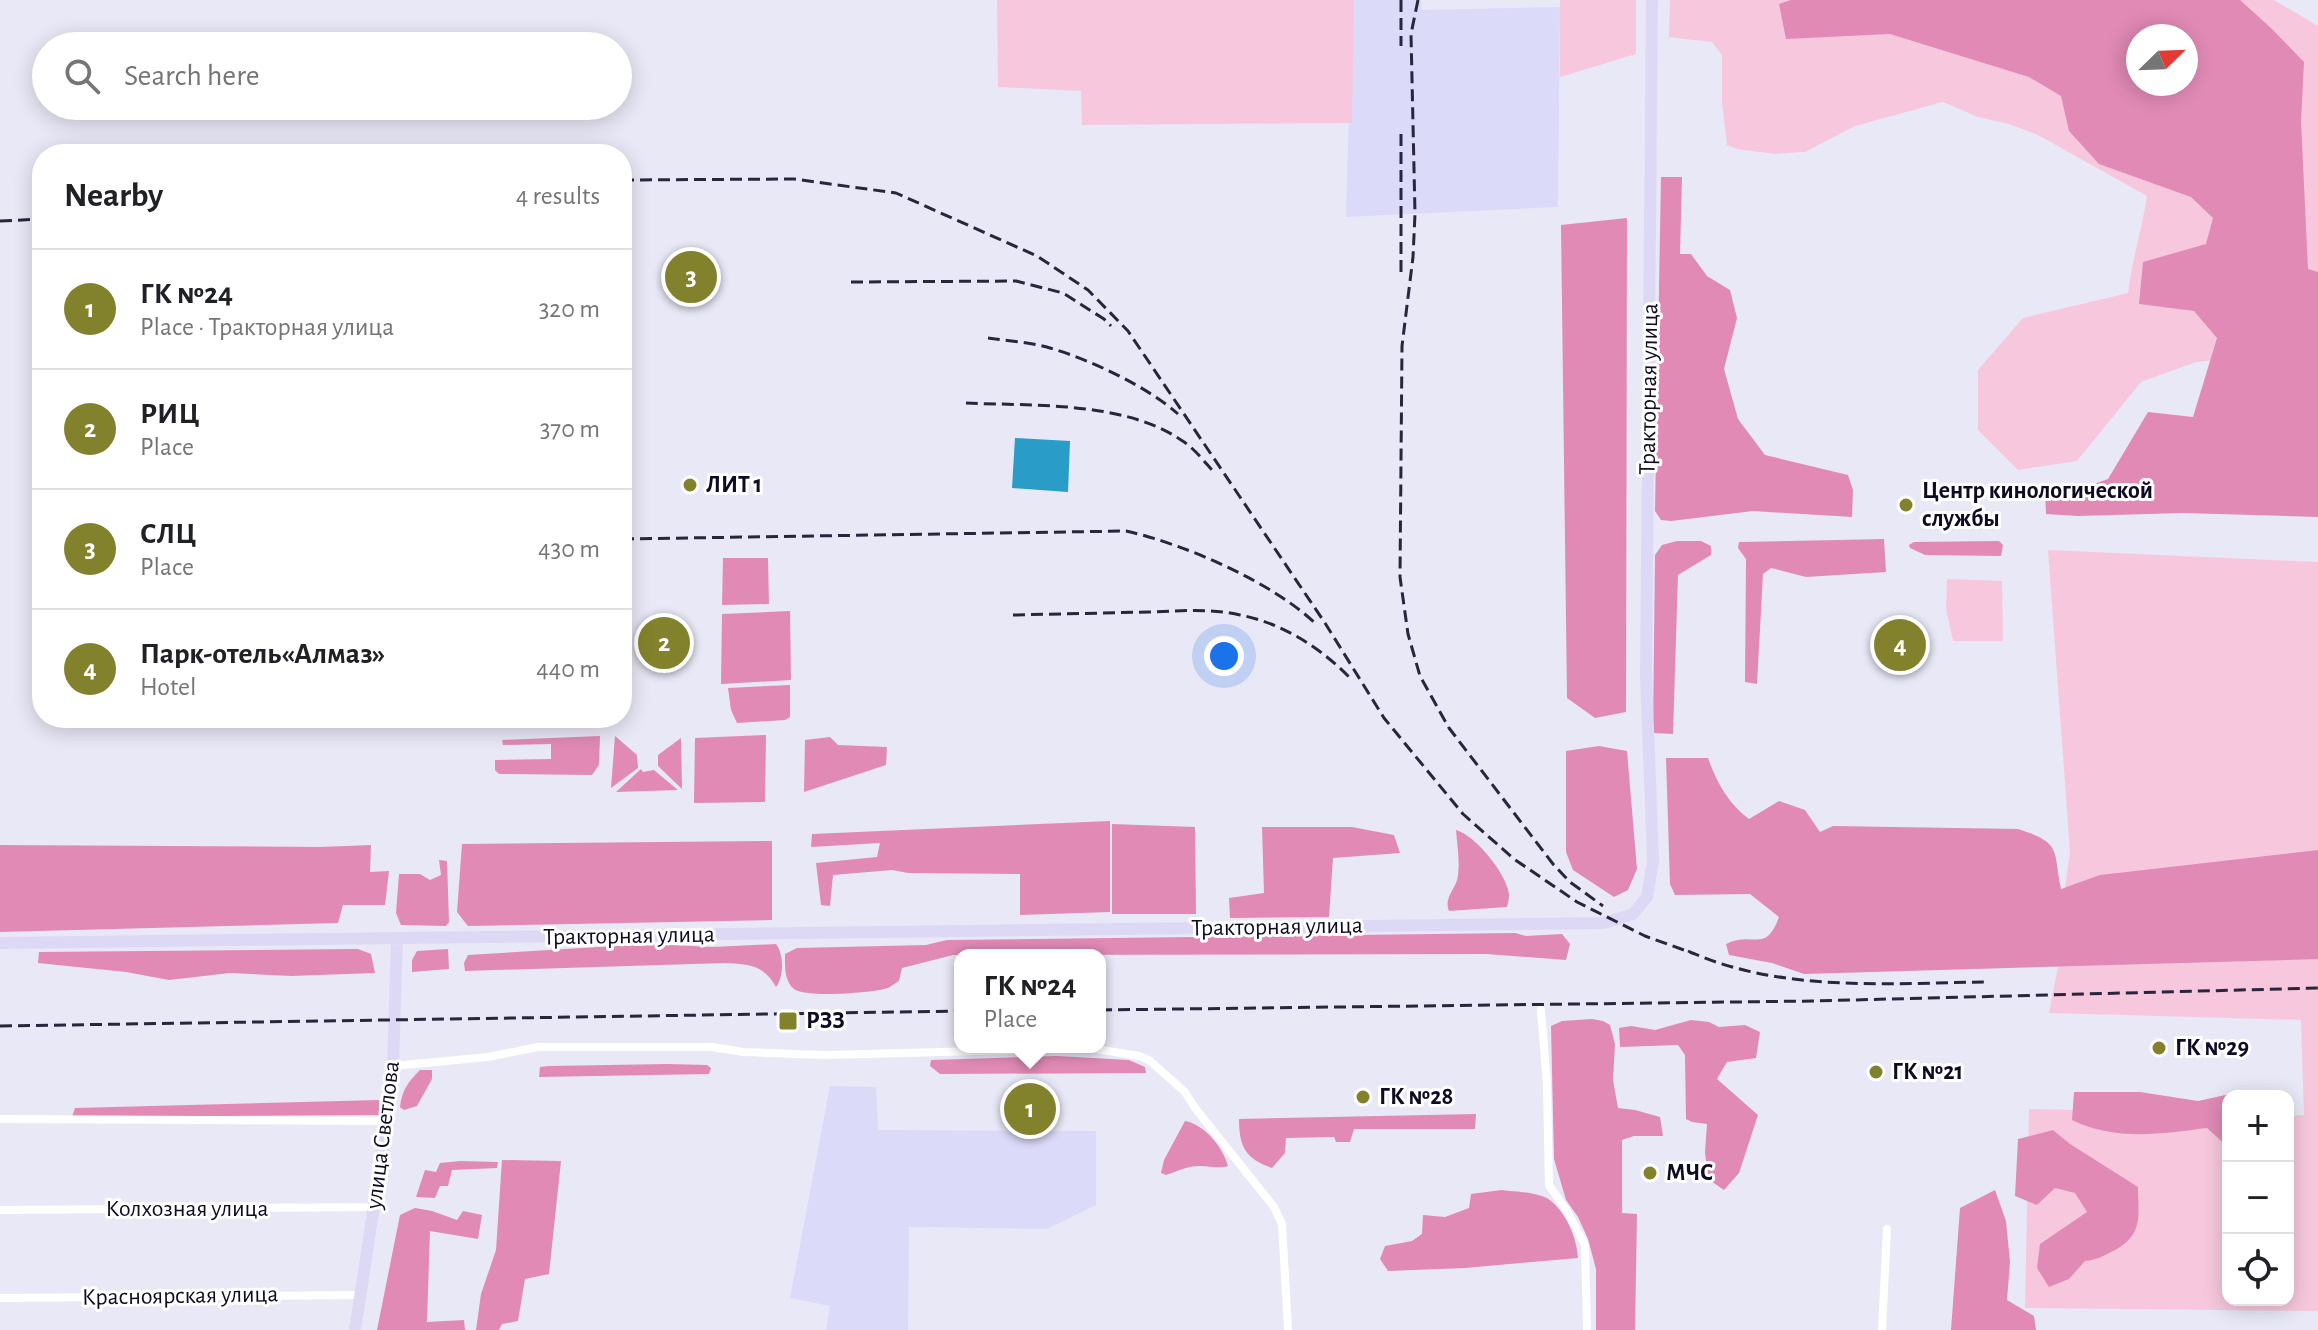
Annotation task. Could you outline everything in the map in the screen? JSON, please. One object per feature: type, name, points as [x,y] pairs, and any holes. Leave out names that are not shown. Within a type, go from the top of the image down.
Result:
[{"type":"main road","name":"Тракторная улица","points":[[0,943],[1604,923],[1633,914],[1647,897],[1653,861],[1646,675],[1652,0]]},
{"type":"main road","name":"улица Светлова","points":[[355,1330],[393,1066],[397,938]]},
{"type":"street","points":[[1541,1010],[1547,1086],[1549,1185],[1585,1245],[1587,1330]]},
{"type":"street","points":[[393,1066],[488,1057],[538,1047],[712,1047],[744,1052],[826,1055],[954,1052]]},
{"type":"street","points":[[1106,1051],[1149,1060],[1185,1092],[1274,1207],[1282,1224],[1288,1330]]},
{"type":"street","points":[[0,1119],[387,1121]]},
{"type":"street","name":"Колхозная улица","points":[[0,1210],[374,1207]]},
{"type":"street","points":[[1882,1330],[1887,1229]]},
{"type":"street","name":"Красноярская улица","points":[[0,1298],[360,1295]]},
{"type":"shaded area","points":[[997,0],[1354,0],[1352,123],[1082,125],[1081,91],[998,87]]},
{"type":"shaded area","points":[[1352,0],[1421,0],[1422,10],[1560,7],[1558,207],[1346,217]]},
{"type":"shaded area","points":[[1560,0],[1636,0],[1636,54],[1560,77]]},
{"type":"shaded area","points":[[1670,0],[2274,0],[2318,26],[2318,350],[2196,362],[2141,382],[2077,461],[2018,470],[1978,430],[1978,370],[2023,318],[2128,293],[2147,196],[2038,135],[1978,117],[1943,102],[1855,126],[1805,152],[1775,154],[1737,149],[1727,145],[1722,102],[1722,55],[1712,42],[1669,37]]},
{"type":"shaded area","points":[[1791,0],[2240,0],[2304,62],[2301,121],[2308,269],[2318,272],[2318,517],[2183,513],[2046,514],[2045,487],[2083,488],[2108,479],[2148,412],[2193,417],[2217,338],[2194,311],[2139,304],[2143,262],[2206,244],[2213,218],[2191,197],[2099,164],[2069,131],[2061,96],[2029,77],[1890,34],[1786,39],[1779,4]]},
{"type":"shaded area","points":[[1661,177],[1682,177],[1680,254],[1691,254],[1707,276],[1730,290],[1737,318],[1724,369],[1738,419],[1765,455],[1848,475],[1853,490],[1852,517],[1753,511],[1671,521],[1661,520],[1655,511]]},
{"type":"shaded area","points":[[1627,218],[1626,712],[1595,718],[1567,698],[1561,225]]},
{"type":"shaded area","points":[[1884,539],[1886,572],[1806,577],[1771,568],[1763,574],[1757,684],[1745,682],[1746,559],[1738,548],[1739,542]]},
{"type":"shaded area","points":[[1677,541],[1701,541],[1711,546],[1711,555],[1678,575],[1673,734],[1653,733],[1655,555],[1662,545]]},
{"type":"shaded area","points":[[1999,541],[2003,545],[2001,556],[1925,555],[1909,545],[1914,542]]},
{"type":"shaded area","points":[[2048,550],[2318,562],[2318,1311],[2025,1308],[2029,1109],[2222,1114],[2222,1306],[2294,1306],[2294,1116],[2304,1115],[2301,1020],[2049,1013],[2067,920],[2065,888],[2070,852]]},
{"type":"shaded area","points":[[723,558],[768,558],[769,604],[722,605]]},
{"type":"shaded area","points":[[1947,579],[2002,581],[2003,641],[1953,641],[1946,609]]},
{"type":"shaded area","points":[[790,611],[791,680],[721,684],[722,614]]},
{"type":"shaded area","points":[[790,685],[790,717],[785,720],[737,723],[731,710],[728,688]]},
{"type":"shaded area","points":[[766,735],[765,802],[694,803],[695,738]]},
{"type":"shaded area","points":[[600,736],[599,765],[592,775],[499,774],[495,770],[495,760],[551,759],[551,744],[503,745],[502,740]]},
{"type":"shaded area","points":[[615,736],[637,755],[638,768],[611,788]]},
{"type":"shaded area","points":[[830,737],[838,745],[887,747],[886,765],[804,792],[805,740]]},
{"type":"shaded area","points":[[681,738],[682,789],[658,766],[658,755]]},
{"type":"shaded area","points":[[1599,746],[1627,751],[1637,869],[1628,890],[1614,897],[1573,870],[1566,852],[1566,751]]},
{"type":"shaded area","points":[[1666,758],[1708,758],[1724,792],[1749,819],[1779,801],[1805,810],[1820,832],[1833,826],[2018,829],[2042,839],[2053,849],[2061,889],[2100,875],[2318,850],[2318,959],[1804,974],[1772,963],[1729,955],[1726,944],[1736,940],[1763,939],[1769,935],[1779,917],[1750,894],[1675,895],[1670,884]]},
{"type":"shaded area","points":[[641,769],[643,772],[654,770],[678,790],[616,792]]},
{"type":"shaded area","points":[[1110,821],[1110,912],[1020,915],[1020,874],[908,873],[892,870],[833,875],[830,906],[821,905],[816,863],[877,857],[880,843],[811,847],[812,834]]},
{"type":"shaded area","points":[[1112,824],[1195,827],[1196,914],[1112,914]]},
{"type":"shaded area","points":[[1262,827],[1352,827],[1394,835],[1400,853],[1333,858],[1329,917],[1230,918],[1229,898],[1264,893]]},
{"type":"shaded area","points":[[1456,830],[1481,847],[1496,866],[1507,885],[1507,907],[1449,911],[1448,901],[1459,870]]},
{"type":"shaded area","points":[[772,841],[772,920],[468,926],[457,912],[462,844]]},
{"type":"shaded area","points":[[0,845],[371,845],[370,872],[389,871],[385,905],[343,905],[338,923],[0,932]]},
{"type":"shaded area","points":[[439,860],[447,861],[449,922],[446,926],[401,925],[396,913],[399,874],[420,874],[430,880],[441,875]]},
{"type":"shaded area","points":[[1515,933],[1526,936],[1562,934],[1570,944],[1566,960],[1486,954],[1106,955],[1106,949],[954,949],[954,955],[902,968],[899,981],[880,990],[825,994],[801,992],[794,989],[787,977],[785,954],[797,948],[926,945],[947,940]]},
{"type":"shaded area","points":[[648,944],[713,947],[776,944],[782,959],[782,972],[776,987],[766,974],[755,967],[725,963],[465,971],[464,963],[468,955]]},
{"type":"shaded area","points":[[358,949],[371,954],[375,973],[291,976],[230,973],[169,980],[38,963],[39,952]]},
{"type":"shaded area","points":[[448,949],[449,969],[412,972],[412,960],[417,951]]},
{"type":"shaded area","points":[[1592,1019],[1610,1025],[1615,1044],[1613,1080],[1618,1108],[1660,1117],[1663,1136],[1634,1136],[1622,1140],[1622,1213],[1637,1214],[1635,1330],[1596,1330],[1596,1269],[1588,1239],[1566,1200],[1554,1159],[1551,1026],[1562,1021]]},
{"type":"shaded area","points":[[1691,1020],[1709,1022],[1719,1027],[1745,1025],[1760,1032],[1756,1058],[1727,1062],[1717,1079],[1758,1115],[1739,1173],[1724,1190],[1708,1179],[1705,1152],[1707,1124],[1686,1119],[1685,1055],[1678,1045],[1620,1047],[1619,1028],[1631,1026],[1655,1030]]},
{"type":"shaded area","points":[[1057,1056],[1129,1060],[1145,1067],[1146,1073],[940,1074],[930,1066],[931,1060]]},
{"type":"shaded area","points":[[707,1065],[711,1068],[709,1074],[539,1077],[540,1067],[549,1066]]},
{"type":"shaded area","points":[[420,1070],[432,1070],[432,1079],[417,1106],[404,1110],[400,1107],[404,1091]]},
{"type":"shaded area","points":[[830,1086],[876,1087],[878,1130],[1096,1131],[1096,1205],[1047,1229],[909,1227],[908,1330],[826,1330],[830,1306],[790,1298]]},
{"type":"shaded area","points":[[2074,1092],[2140,1092],[2198,1101],[2222,1096],[2222,1142],[2207,1128],[2121,1133],[2088,1127],[2072,1120]]},
{"type":"shaded area","points":[[379,1100],[379,1115],[72,1117],[75,1108]]},
{"type":"shaded area","points":[[1476,1114],[1475,1129],[1354,1129],[1350,1142],[1336,1142],[1334,1137],[1286,1138],[1285,1153],[1272,1168],[1250,1156],[1239,1129],[1239,1119]]},
{"type":"shaded area","points":[[1185,1121],[1212,1138],[1228,1166],[1196,1166],[1166,1175],[1161,1173],[1164,1160]]},
{"type":"shaded area","points":[[2053,1130],[2138,1187],[2138,1215],[2135,1230],[2124,1244],[2101,1257],[2085,1261],[2069,1279],[2049,1287],[2037,1268],[2040,1244],[2087,1212],[2075,1193],[2055,1188],[2037,1205],[2015,1196],[2018,1139]]},
{"type":"shaded area","points":[[502,1160],[561,1161],[549,1274],[525,1279],[518,1321],[502,1324],[499,1330],[476,1330],[481,1294],[496,1250]]},
{"type":"shaded area","points":[[498,1162],[497,1168],[452,1170],[448,1186],[440,1186],[435,1198],[416,1197],[425,1170],[436,1172],[440,1163]]},
{"type":"shaded area","points":[[1502,1190],[1534,1194],[1551,1201],[1570,1227],[1578,1258],[1388,1271],[1380,1259],[1385,1246],[1412,1241],[1422,1234],[1423,1215],[1445,1217],[1469,1208],[1471,1194]]},
{"type":"shaded area","points":[[1995,1190],[2006,1221],[2010,1262],[2007,1300],[2034,1316],[2036,1330],[1951,1330],[1960,1208]]},
{"type":"shaded area","points":[[415,1208],[457,1220],[463,1211],[482,1215],[478,1239],[430,1231],[427,1322],[464,1320],[465,1330],[377,1330],[400,1215]]},
{"type":"water","points":[[1015,438],[1070,441],[1068,492],[1012,488]]},
{"type":"railway","points":[[1401,0],[1401,46]]},
{"type":"railway","points":[[1418,0],[1411,34],[1415,214],[1402,346],[1400,577],[1408,634],[1420,676],[1449,728],[1553,864],[1570,882],[1603,906]]},
{"type":"railway","points":[[1401,134],[1401,274]]},
{"type":"railway","points":[[632,180],[794,179],[896,193],[1037,256],[1088,290],[1128,331],[1325,623],[1384,718],[1463,814],[1514,859],[1577,902],[1645,936],[1695,954]]},
{"type":"railway","points":[[0,221],[32,219]]},
{"type":"railway","points":[[851,282],[1016,281],[1063,293],[1111,326]]},
{"type":"railway","points":[[988,338],[1042,346],[1082,359],[1135,384],[1178,414]]},
{"type":"railway","points":[[966,403],[1077,408],[1133,418],[1181,440],[1212,470]]},
{"type":"railway","points":[[632,539],[1126,531],[1175,545],[1228,567],[1277,594],[1317,625]]},
{"type":"railway","points":[[1013,615],[1194,610],[1229,613],[1256,619],[1286,631],[1314,647],[1350,678]]},
{"type":"railway","points":[[1688,951],[1760,974],[1798,980],[1874,984],[1989,982]]},
{"type":"railway","points":[[1106,1010],[1813,1001],[2318,988]]},
{"type":"railway","points":[[0,1026],[954,1011]]},
{"type":"place","name":"СЛЦ","points":[[691,277]]},
{"type":"place","name":"ЛИТ 1","points":[[690,485]]},
{"type":"place","name":"Центр кинологической службы","points":[[1906,505]]},
{"type":"place","name":"РИЦ","points":[[664,643]]},
{"type":"place","name":"Парк-отель«Алмаз»","points":[[1900,645]]},
{"type":"place","name":"РЗЗ","points":[[788,1021]]},
{"type":"place","name":"ГК №29","points":[[2159,1048]]},
{"type":"place","name":"ГК №21","points":[[1876,1072]]},
{"type":"place","name":"ГК №28","points":[[1363,1097]]},
{"type":"place","name":"ГК №24","points":[[1030,1109]]},
{"type":"place","name":"МЧС","points":[[1650,1173]]}]
